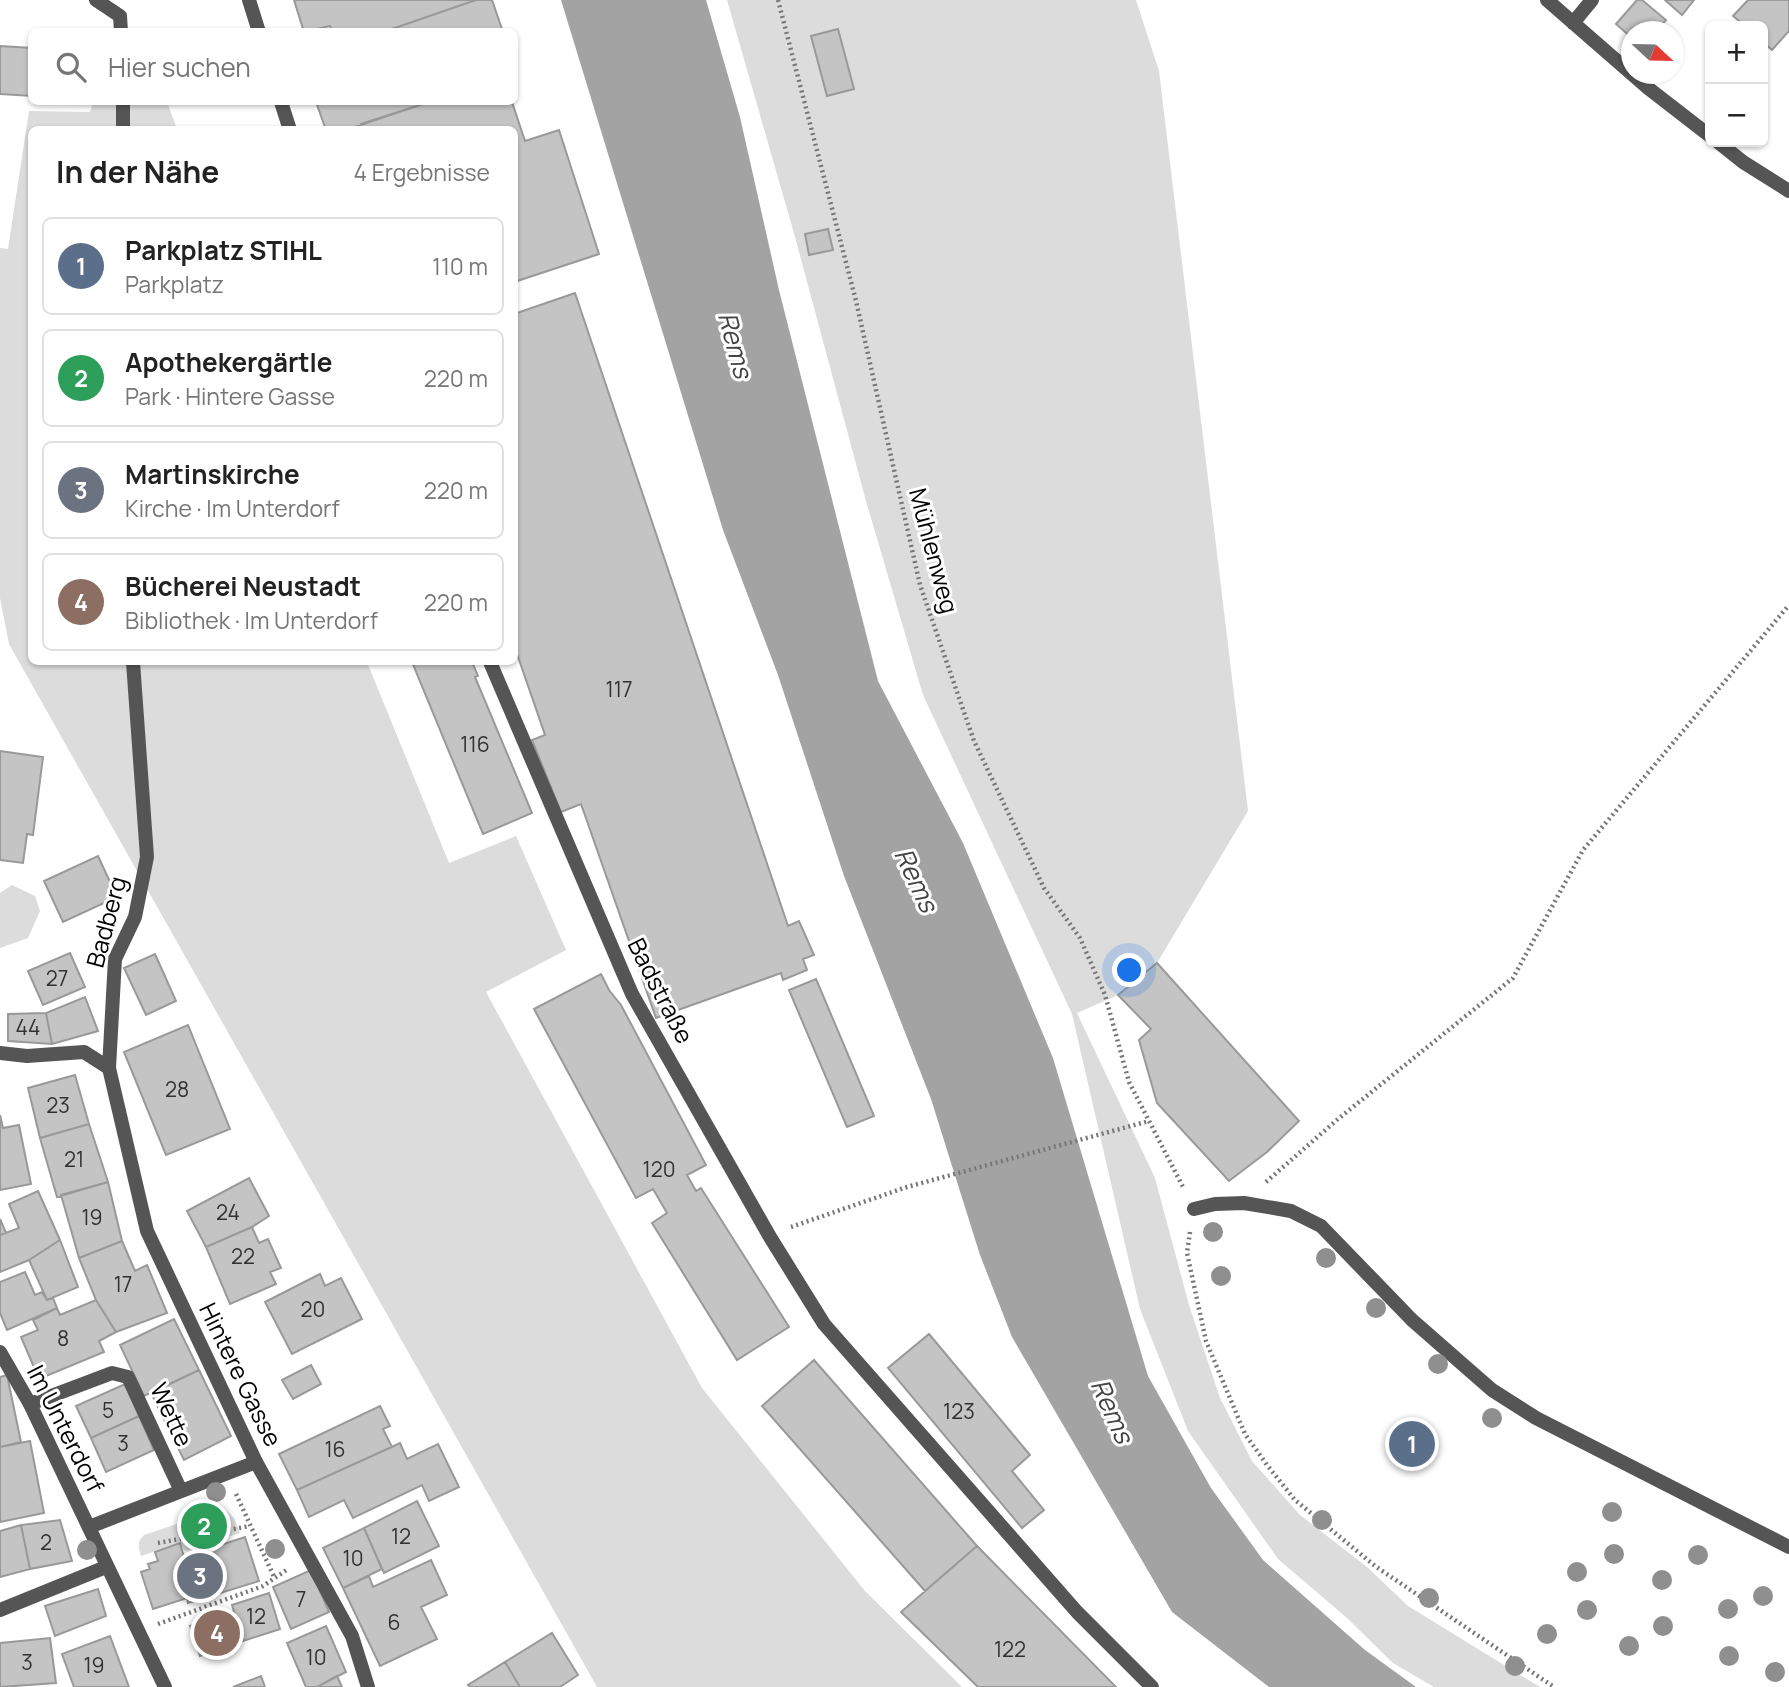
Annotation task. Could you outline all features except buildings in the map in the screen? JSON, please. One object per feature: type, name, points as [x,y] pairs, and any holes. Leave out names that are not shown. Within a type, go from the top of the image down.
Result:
[{"type":"street","points":[[96,0],[120,16],[121,28]]},
{"type":"street","points":[[249,0],[258,28]]},
{"type":"street","points":[[1546,0],[1648,88],[1705,132]]},
{"type":"street","points":[[1573,23],[1592,0]]},
{"type":"street","points":[[123,105],[123,126]]},
{"type":"street","points":[[282,105],[289,126]]},
{"type":"street","points":[[1725,147],[1789,191]]},
{"type":"street","name":"Badberg","points":[[109,1068],[115,959],[135,917],[147,857],[133,665]]},
{"type":"street","name":"Badstraße","points":[[491,665],[632,995],[770,1237],[824,1324],[1077,1612],[1152,1687]]},
{"type":"street","points":[[0,1053],[27,1056],[84,1052],[109,1068]]},
{"type":"street","name":"Hintere Gasse","points":[[109,1068],[147,1231],[256,1462],[352,1636],[368,1687]]},
{"type":"street","points":[[1194,1209],[1215,1204],[1244,1203],[1291,1211],[1321,1226],[1412,1320],[1492,1390],[1536,1418],[1789,1547]]},
{"type":"street","name":"Im Unterdorf","points":[[0,1352],[30,1404],[165,1687]]},
{"type":"street","name":"Wette","points":[[30,1404],[112,1373],[128,1377],[181,1491]]},
{"type":"street","name":"Im Unterdorf","points":[[89,1527],[256,1462]]},
{"type":"street","points":[[0,1610],[106,1567]]},
{"type":"path","name":"Mühlenweg","points":[[778,0],[856,301],[920,585],[974,741],[1044,888],[1080,938],[1105,995],[1129,1082],[1194,1209]]},
{"type":"path","points":[[1244,1203],[1308,1144],[1513,978],[1583,850],[1789,605]]},
{"type":"path","points":[[770,1237],[794,1226],[907,1187],[1149,1121]]},
{"type":"path","points":[[1194,1209],[1187,1253],[1206,1341],[1245,1434],[1267,1465],[1295,1500],[1375,1566],[1554,1687]]},
{"type":"path","points":[[237,1497],[275,1579]]},
{"type":"path","points":[[158,1543],[250,1526]]},
{"type":"path","points":[[138,1632],[264,1586],[291,1567]]},
{"type":"shaded area","points":[[727,0],[1136,0],[1159,71],[1248,811],[1157,963],[1118,995],[1077,1013],[1155,1178],[1189,1305],[1220,1398],[1252,1461],[1300,1515],[1367,1567],[1408,1606],[1540,1687],[1434,1687],[1393,1663],[1347,1618],[1278,1559],[1188,1431],[1140,1309],[1072,1014],[923,695],[866,501],[795,237]]},
{"type":"shaded area","points":[[92,105],[168,105],[176,126],[28,126],[28,665],[368,665],[449,863],[516,836],[566,950],[486,992],[702,1388],[865,1591],[962,1687],[597,1687],[9,644],[0,598],[0,248],[8,249],[29,111],[90,112]]},
{"type":"shaded area","points":[[12,885],[35,896],[40,911],[28,938],[0,948],[0,893]]},
{"type":"shaded area","points":[[224,1508],[234,1518],[240,1533],[184,1551],[180,1543],[141,1556],[139,1544],[144,1535]]},
{"type":"water","name":"Rems","points":[[561,0],[706,0],[740,117],[779,290],[878,681],[963,843],[1053,1058],[1148,1376],[1211,1488],[1263,1560],[1365,1650],[1416,1687],[1269,1687],[1172,1612],[1012,1337],[980,1255],[931,1099],[844,876],[778,675],[723,530]]},
{"type":"place","name":"Parkplatz STIHL","points":[[1412,1444]]},
{"type":"place","name":"Apothekergärtle","points":[[204,1526]]},
{"type":"place","name":"Martinskirche","points":[[200,1576]]},
{"type":"place","name":"Bücherei Neustadt","points":[[217,1633]]}]
